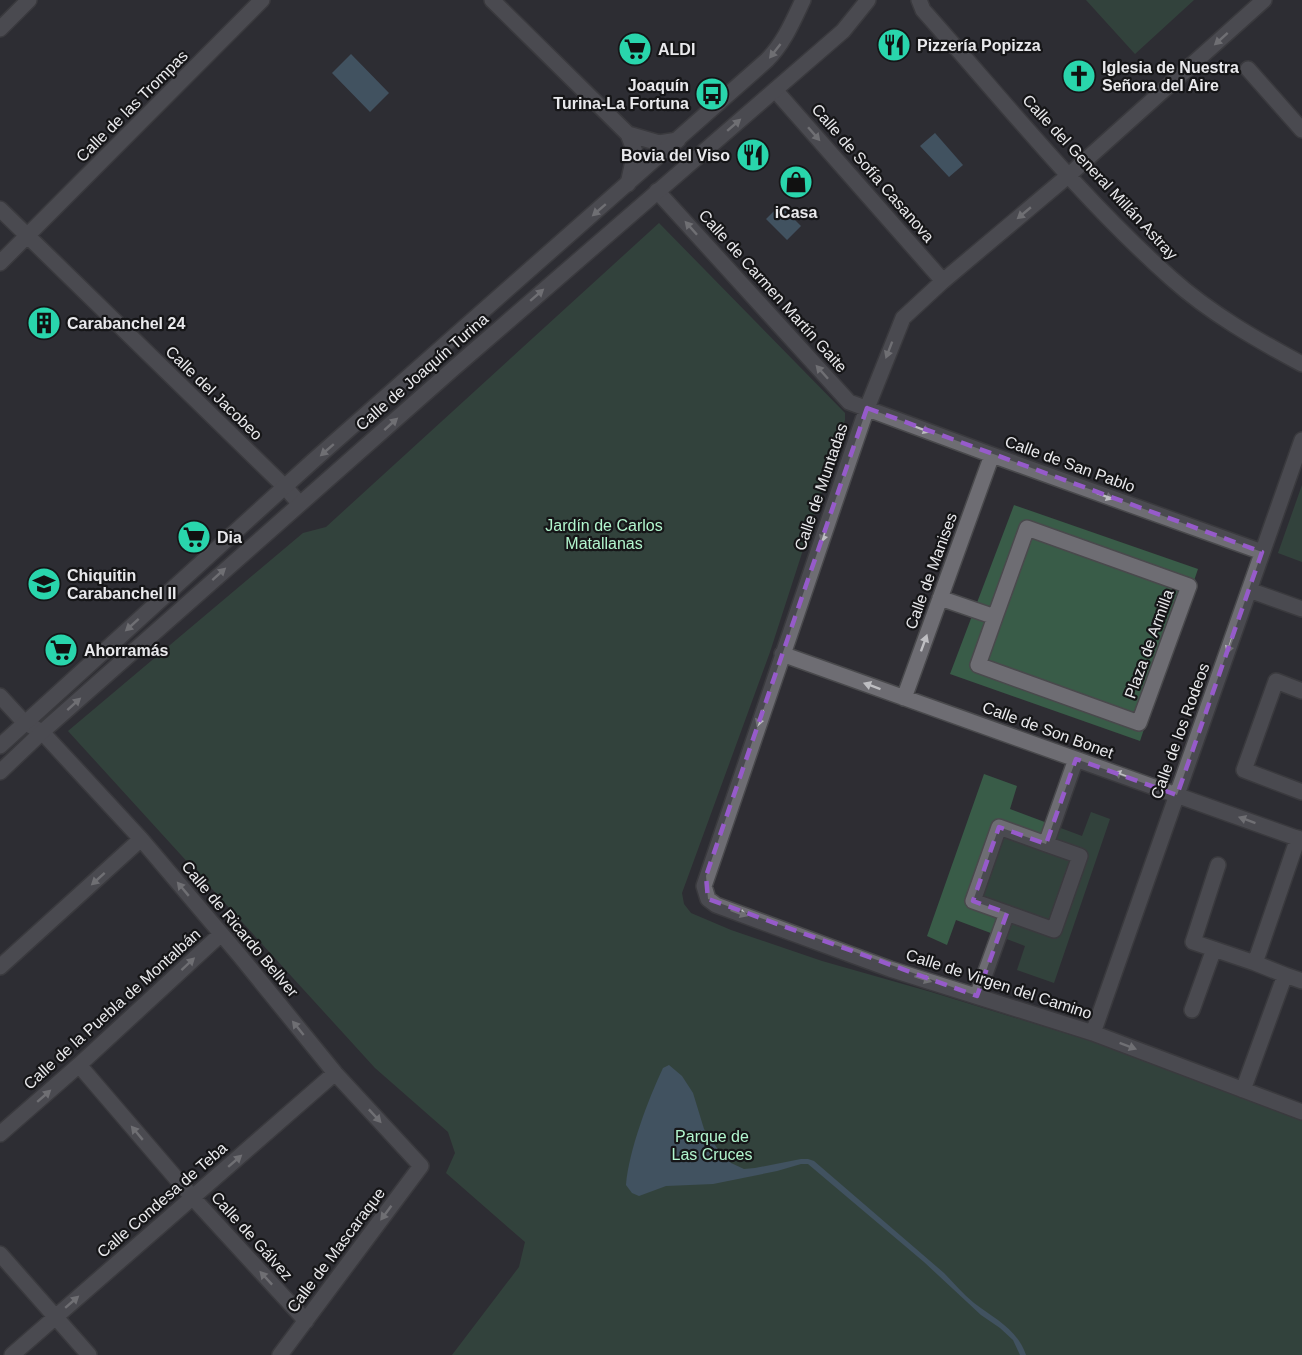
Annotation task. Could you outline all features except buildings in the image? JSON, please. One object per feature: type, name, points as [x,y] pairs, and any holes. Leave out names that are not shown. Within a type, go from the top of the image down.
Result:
[{"type":"street","points":[[0,29],[29,0]]},
{"type":"street","points":[[492,0],[628,134],[635,152],[628,184]]},
{"type":"street","name":"Calle de Joaquín Turina","points":[[0,746],[24,722],[776,51],[802,0]]},
{"type":"street","name":"Calle de Joaquín Turina","points":[[0,772],[299,503],[843,31],[868,0]]},
{"type":"street","name":"Calle del General Millán Astray","points":[[906,0],[921,5],[1069,175],[1173,280],[1226,319],[1302,364]]},
{"type":"street","name":"Calle de Muntadas","points":[[706,876],[867,408],[903,318],[943,281],[1069,175],[1264,0]]},
{"type":"street","name":"Calle de las Trompas","points":[[0,263],[255,2]]},
{"type":"street","points":[[1248,69],[1302,130]]},
{"type":"street","name":"Calle de Sofía Casanova","points":[[775,90],[943,281]]},
{"type":"street","points":[[628,134],[659,143],[678,140]]},
{"type":"street","name":"Calle de Carmen Martín Gaite","points":[[657,191],[849,402],[867,408]]},
{"type":"street","name":"Calle del Jacobeo","points":[[0,209],[299,503]]},
{"type":"street","name":"Calle de San Pablo","points":[[867,408],[1263,552]]},
{"type":"street","name":"Calle de los Rodeos","points":[[1093,1033],[1302,440]]},
{"type":"street","name":"Calle de Manises","points":[[904,698],[992,455]]},
{"type":"street","name":"Plaza de Armilla","points":[[1027,528],[1189,586],[1139,723],[978,664],[995,617],[1027,528]]},
{"type":"street","points":[[1250,590],[1302,609]]},
{"type":"street","points":[[940,598],[995,617]]},
{"type":"street","name":"Calle de Son Bonet","points":[[782,654],[1300,839]]},
{"type":"street","points":[[1302,691],[1276,681],[1244,771],[1302,792]]},
{"type":"street","name":"Calle de Ricardo Bellver","points":[[0,696],[24,722],[42,732],[141,839],[335,1073],[421,1166]]},
{"type":"street","points":[[1046,844],[1076,759]]},
{"type":"street","points":[[999,827],[1046,844],[1080,856],[1053,930],[972,901],[999,827]]},
{"type":"street","points":[[0,967],[141,839]]},
{"type":"street","points":[[1255,963],[1300,839]]},
{"type":"street","points":[[1218,865],[1193,942],[1302,981]]},
{"type":"street","name":"Calle de Virgen del Camino","points":[[706,876],[705,894],[716,905],[890,969],[1093,1033],[1302,1112]]},
{"type":"street","points":[[977,996],[1007,913]]},
{"type":"street","name":"Calle de la Puebla de Montalbán","points":[[0,1134],[79,1065],[221,934]]},
{"type":"street","points":[[1192,1010],[1214,949]]},
{"type":"street","points":[[1243,1090],[1285,975]]},
{"type":"street","name":"Calle de Gálvez","points":[[79,1065],[193,1198],[306,1322]]},
{"type":"street","name":"Calle Condesa de Teba","points":[[12,1355],[335,1073]]},
{"type":"street","name":"Calle de Mascaraque","points":[[280,1355],[421,1166]]},
{"type":"street","points":[[0,1254],[89,1355]]},
{"type":"highlighted area","points":[[867,408],[1262,552],[1177,795],[1076,759],[1046,844],[999,827],[973,901],[1007,913],[977,996],[708,899],[706,876]]},
{"type":"green space","points":[[1086,0],[1194,0],[1135,54]]},
{"type":"green space","name":"Parque de Las Cruces","points":[[659,223],[845,413],[845,420],[770,652],[682,893],[684,904],[691,913],[731,930],[822,961],[931,992],[1302,1106],[1302,1355],[452,1355],[519,1267],[525,1242],[446,1173],[455,1153],[448,1132],[375,1068],[68,731],[303,533],[326,527]]},
{"type":"green space","points":[[1302,485],[1302,562],[1278,553]]},
{"type":"green space","points":[[1014,505],[1198,569],[1140,741],[950,674]]},
{"type":"green space","points":[[984,774],[1017,786],[1010,809],[1082,836],[1091,812],[1110,819],[1054,983],[1017,970],[1025,946],[956,920],[947,945],[927,936]]},
{"type":"water","points":[[351,54],[389,93],[370,112],[332,73]]},
{"type":"water","points":[[935,133],[963,165],[949,177],[920,146]]},
{"type":"water","points":[[780,205],[801,226],[787,240],[766,219]]},
{"type":"water","points":[[669,1065],[682,1076],[693,1093],[704,1129],[721,1154],[731,1163],[744,1169],[801,1159],[814,1161],[944,1273],[970,1300],[1005,1325],[1017,1338],[1026,1355],[1020,1355],[1013,1340],[1000,1328],[981,1315],[924,1262],[808,1164],[713,1184],[666,1186],[639,1196],[632,1193],[626,1185],[635,1141],[657,1081],[663,1068]]},
{"type":"place","name":"Pizzería Popizza","points":[[894,45]]},
{"type":"place","name":"ALDI","points":[[635,49]]},
{"type":"place","name":"Iglesia de Nuestra Señora del Aire","points":[[1079,76]]},
{"type":"place","name":"Joaquín Turina-La Fortuna","points":[[712,94]]},
{"type":"place","name":"Bovia del Viso","points":[[753,155]]},
{"type":"place","name":"iCasa","points":[[796,182]]},
{"type":"place","name":"Carabanchel 24","points":[[44,323]]},
{"type":"place","name":"Dia","points":[[194,537]]},
{"type":"place","name":"Chiquitin Carabanchel II","points":[[44,584]]},
{"type":"place","name":"Ahorramás","points":[[61,650]]},
{"type":"park label","name":"Jardín de Carlos Matallanas","points":[[604,534]]}]
